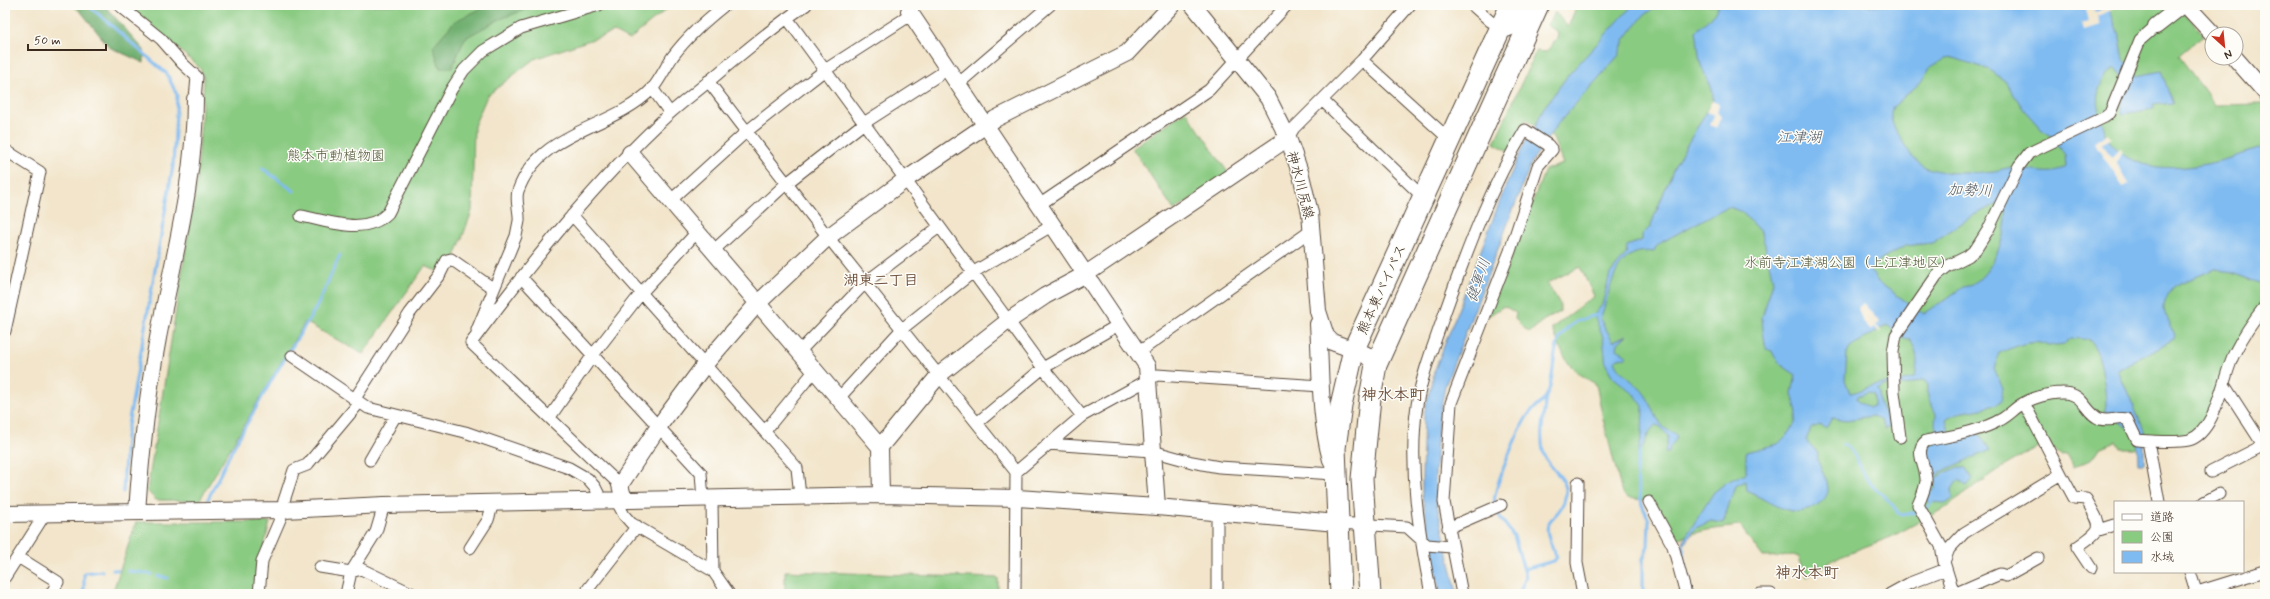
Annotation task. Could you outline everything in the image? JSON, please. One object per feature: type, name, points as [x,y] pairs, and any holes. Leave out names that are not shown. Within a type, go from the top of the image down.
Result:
[{"type":"highway","name":"熊本東バイパス","points":[[1341,594],[1335,478],[1335,448],[1341,405],[1354,349],[1511,5]]},
{"type":"highway","name":"熊本東バイパス","points":[[1370,594],[1362,479],[1369,405],[1376,365],[1538,5]]},
{"type":"street","points":[[119,5],[161,39],[182,63],[198,77],[195,99],[195,130],[186,206],[158,338],[144,424],[137,512]]},
{"type":"street","points":[[301,216],[360,226],[370,225],[383,218],[388,213],[451,90],[464,70],[483,51],[527,25],[599,5]]},
{"type":"street","points":[[472,343],[516,236],[519,221],[518,193],[525,176],[541,157],[562,141],[596,122],[616,115],[652,88],[674,56],[701,24],[725,5]]},
{"type":"street","points":[[472,343],[521,277],[572,215],[630,153],[670,113],[787,18],[806,5]]},
{"type":"street","points":[[958,84],[1050,5]]},
{"type":"street","points":[[616,497],[659,426],[706,364],[757,304],[828,237],[905,180],[995,119],[1127,53],[1172,5]]},
{"type":"street","name":"神水川尻線","points":[[1192,5],[1275,108],[1288,138],[1306,194],[1312,230],[1318,311],[1326,336],[1332,342],[1365,354],[1376,365]]},
{"type":"street","points":[[1040,205],[1208,90],[1287,5]]},
{"type":"street","points":[[880,447],[939,375],[1008,321],[1046,296],[1086,274],[1288,138],[1294,128],[1362,60],[1410,5]]},
{"type":"street","points":[[1472,5],[1501,28],[1508,31],[1514,29],[1527,5]]},
{"type":"street","points":[[1900,437],[1894,392],[1895,376],[1893,352],[1896,335],[1938,275],[1948,266],[1968,256],[1976,249],[2019,166],[2030,153],[2107,115],[2140,40],[2182,5]]},
{"type":"street","points":[[2186,5],[2206,26]]},
{"type":"street","points":[[909,7],[948,69],[1147,366],[1149,378],[1152,450],[1158,507]]},
{"type":"street","points":[[670,201],[746,132],[826,70],[906,18],[909,7]]},
{"type":"street","points":[[787,18],[864,122],[972,273],[1043,368],[1082,416]]},
{"type":"street","points":[[1362,60],[1450,140]]},
{"type":"street","points":[[2242,66],[2265,92]]},
{"type":"street","points":[[713,251],[787,183],[864,122],[948,69]]},
{"type":"street","points":[[708,82],[828,237],[866,282],[1016,472],[1018,498],[1015,594]]},
{"type":"street","points":[[652,88],[670,113]]},
{"type":"street","points":[[1322,100],[1423,197]]},
{"type":"street","points":[[1431,594],[1416,496],[1415,444],[1417,405],[1431,353],[1465,254],[1512,150],[1525,130],[1548,145],[1552,150],[1538,166],[1510,251],[1451,403],[1444,502],[1451,547],[1462,594]]},
{"type":"street","points":[[5,150],[40,172],[8,304],[5,331]]},
{"type":"street","points":[[630,153],[880,447],[881,495]]},
{"type":"street","points":[[572,215],[797,468],[800,496]]},
{"type":"street","points":[[839,398],[902,329],[972,273],[1053,225]]},
{"type":"street","points":[[799,352],[866,282],[939,227]]},
{"type":"street","points":[[1138,352],[1312,230]]},
{"type":"street","points":[[550,417],[593,355],[642,292],[697,232]]},
{"type":"street","points":[[260,594],[262,561],[282,510],[294,470],[307,465],[356,402],[410,313],[440,274],[447,260],[451,259],[494,289]]},
{"type":"street","points":[[521,277],[701,473],[707,500],[713,571]]},
{"type":"street","points":[[2143,441],[2188,440],[2197,436],[2205,427],[2225,386],[2234,353],[2265,306]]},
{"type":"street","points":[[1047,444],[1152,450],[1192,462],[1219,467],[1335,478],[1326,441],[1321,386],[1318,311]]},
{"type":"street","points":[[977,423],[1043,368],[1120,324]]},
{"type":"street","points":[[472,343],[550,417],[616,497],[624,515],[637,526],[713,571],[727,593]]},
{"type":"street","points":[[292,356],[356,402],[368,408],[465,432],[569,468],[588,479],[595,487],[616,497]]},
{"type":"street","points":[[765,431],[814,370]]},
{"type":"street","points":[[1016,472],[1047,444],[1082,416],[1149,378],[1157,376],[1321,386]]},
{"type":"street","points":[[2211,472],[2264,447],[2237,408],[2225,386]]},
{"type":"street","points":[[2038,558],[2006,576],[2000,574],[1954,594],[1941,546],[1918,505],[1926,483],[1926,475],[1920,452],[1921,445],[1926,441],[1953,435],[2000,421],[2024,403],[2061,393],[2075,395],[2087,405],[2091,413],[2100,419],[2121,418],[2127,420],[2143,441],[2159,501]]},
{"type":"street","points":[[2024,403],[2074,498],[2086,499],[2100,524],[2099,530]]},
{"type":"street","points":[[370,460],[396,415]]},
{"type":"street","points":[[1890,594],[1945,565],[1950,549],[1964,533],[2061,474]]},
{"type":"street","points":[[1578,483],[1577,563],[1583,594]]},
{"type":"street","points":[[2206,501],[2219,494]]},
{"type":"street","points":[[5,514],[282,510],[384,505],[493,503],[616,497],[707,500],[800,496],[881,495],[1018,498],[1158,507],[1338,523],[1407,526],[1424,542],[1451,547]]},
{"type":"street","points":[[1649,502],[1673,546],[1686,594]]},
{"type":"street","points":[[470,548],[488,520],[493,503]]},
{"type":"street","points":[[346,594],[350,572],[376,532],[384,505]]},
{"type":"street","points":[[1448,528],[1501,505]]},
{"type":"street","points":[[1217,513],[1217,594]]},
{"type":"street","points":[[5,577],[45,514]]},
{"type":"street","points":[[2091,568],[2077,547],[2099,530],[2114,525]]},
{"type":"street","points":[[588,589],[637,526]]},
{"type":"street","points":[[18,557],[58,582],[50,594]]},
{"type":"street","points":[[320,567],[350,572],[361,569],[414,594]]},
{"type":"street","points":[[2190,573],[2195,588],[2194,594],[2265,571]]},
{"type":"street","points":[[1760,594],[1771,594]]},
{"type":"green space","points":[[73,5],[104,5],[144,50],[144,63],[109,47],[82,13]]},
{"type":"green space","name":"熊本市動植物園","points":[[128,5],[672,5],[629,40],[614,32],[534,59],[487,96],[474,126],[472,211],[455,257],[437,271],[425,266],[363,354],[305,322],[199,501],[156,500],[147,491],[197,179],[204,78],[200,68]]},
{"type":"green space","points":[[489,5],[538,5],[500,19],[465,38],[452,68],[440,68],[433,46],[455,21]]},
{"type":"green space","name":"水前寺江津湖公園（上江津地区）","points":[[1577,5],[2178,5],[2204,35],[2179,56],[2215,105],[2265,104],[2265,303],[2208,417],[2194,435],[2148,439],[2135,448],[2120,448],[2116,441],[2100,448],[2093,458],[2073,467],[2066,454],[2061,455],[2043,444],[2001,468],[1941,510],[1891,537],[1840,556],[1807,577],[1798,556],[1763,557],[1740,526],[1706,530],[1676,539],[1671,535],[1645,500],[1628,498],[1622,493],[1603,419],[1596,384],[1578,372],[1567,361],[1552,328],[1594,296],[1580,267],[1547,283],[1560,304],[1560,312],[1544,320],[1529,333],[1515,319],[1516,313],[1504,306],[1488,316],[1545,170],[1563,164],[1553,138],[1526,119],[1510,152],[1494,143],[1536,51],[1546,52],[1557,39],[1558,32],[1547,25],[1555,12],[1568,27]]},
{"type":"green space","points":[[1186,111],[1229,174],[1174,210],[1132,148]]},
{"type":"green space","points":[[136,522],[270,522],[252,594],[104,594],[114,588]]},
{"type":"green space","points":[[785,571],[998,578],[998,594],[785,594]]},
{"type":"water","name":"健軍川","points":[[1633,5],[1661,5],[1645,14],[1633,28],[1624,40],[1619,55],[1557,125],[1532,161],[1445,386],[1438,426],[1435,475],[1436,500],[1457,594],[1440,594],[1422,495],[1424,414],[1434,372],[1508,180],[1526,140],[1535,127],[1543,109],[1569,74]]},
{"type":"water","name":"江津湖","points":[[1719,5],[2108,5],[2120,38],[2124,60],[2138,76],[2161,71],[2173,103],[2153,105],[2154,109],[2122,114],[2122,97],[2127,82],[2115,68],[2110,71],[2100,85],[2097,103],[2105,130],[2116,149],[2128,158],[2142,164],[2173,168],[2189,167],[2219,161],[2265,147],[2265,285],[2218,268],[2185,281],[2171,291],[2166,298],[2164,306],[2166,317],[2175,336],[2174,339],[2118,370],[2146,435],[2144,464],[2138,464],[2137,434],[2106,413],[2106,396],[2103,374],[2094,345],[2087,340],[2071,338],[2064,344],[2048,346],[2036,343],[2024,344],[1999,353],[1994,368],[2003,389],[2001,401],[1986,408],[1957,413],[1946,419],[1951,439],[1978,432],[1990,450],[1953,466],[1932,478],[1932,471],[1925,447],[1938,441],[1935,423],[1936,414],[1928,398],[1928,385],[1924,380],[1905,386],[1882,386],[1877,390],[1880,393],[1879,403],[1889,423],[1889,428],[1885,429],[1881,421],[1873,416],[1846,420],[1832,418],[1826,428],[1819,425],[1815,428],[1812,427],[1806,440],[1818,453],[1820,466],[1828,488],[1825,499],[1811,509],[1792,511],[1783,509],[1747,491],[1746,481],[1735,486],[1723,523],[1711,521],[1696,528],[1682,548],[1683,541],[1714,492],[1727,482],[1746,473],[1746,452],[1778,444],[1790,432],[1795,423],[1797,413],[1792,393],[1796,375],[1776,359],[1772,351],[1766,349],[1762,317],[1773,282],[1765,245],[1761,233],[1742,212],[1729,207],[1723,209],[1662,242],[1656,247],[1654,252],[1640,252],[1630,256],[1622,263],[1616,273],[1600,319],[1613,341],[1627,335],[1618,343],[1617,349],[1627,355],[1626,357],[1618,358],[1615,361],[1618,367],[1646,396],[1661,424],[1676,435],[1677,438],[1670,447],[1669,453],[1665,453],[1668,436],[1661,427],[1656,425],[1650,431],[1638,453],[1642,435],[1643,406],[1635,395],[1613,377],[1606,365],[1603,338],[1594,315],[1602,305],[1610,274],[1626,254],[1627,246],[1642,240],[1642,235],[1650,227],[1674,167],[1713,100],[1712,90],[1700,62],[1696,31],[1714,14]],"holes":[[[1954,58],[1990,70],[2005,81],[2024,110],[2042,130],[2052,136],[2065,155],[2066,166],[2061,170],[2054,172],[2006,168],[1995,171],[1949,173],[1923,166],[1915,160],[1895,128],[1891,117],[1892,110],[1893,107],[1923,80],[1929,68],[1945,59]],[[1998,204],[2006,210],[2004,232],[1989,268],[1973,284],[1963,287],[1924,314],[1878,282],[1870,270],[1878,262],[1905,246],[1932,243],[1974,215]],[[1887,325],[1904,339],[1910,340],[1913,344],[1917,357],[1915,377],[1904,381],[1871,386],[1850,393],[1845,380],[1847,353],[1850,347]],[[1868,392],[1874,395],[1874,405],[1869,408],[1857,399],[1858,396]]]},
{"type":"water","points":[[1958,467],[1965,467],[1973,480],[1966,486],[1958,480],[1952,489],[1953,498],[1944,503],[1929,502],[1926,499],[1936,487],[1935,478]]},
{"type":"pier","points":[[2085,5],[2092,5],[2095,12],[2111,5],[2112,10],[2097,16],[2100,25],[2083,30],[2081,23],[2089,21]]},
{"type":"pier","points":[[1712,101],[1719,104],[1717,112],[1721,117],[1716,128],[1710,125],[1715,115],[1706,112]]},
{"type":"pier","points":[[2109,133],[2112,138],[2101,144],[2112,158],[2119,149],[2122,151],[2116,163],[2129,184],[2123,187],[2094,143]]},
{"type":"pier","points":[[1863,303],[1880,323],[1876,325],[1881,331],[1879,332],[1875,327],[1871,330],[1862,320],[1858,308]]},
{"type":"waterway","points":[[88,5],[167,74],[177,95],[173,166],[126,437],[123,492]]},
{"type":"waterway","points":[[262,168],[294,191]]},
{"type":"waterway","points":[[208,499],[232,450],[273,378],[317,306],[340,255]]},
{"type":"waterway","points":[[1495,505],[1495,498],[1501,474],[1519,432],[1528,415],[1543,401],[1547,395],[1552,379],[1555,353],[1560,338],[1575,322],[1597,315]]},
{"type":"waterway","points":[[1524,569],[1554,561],[1557,557],[1547,532],[1550,521],[1559,511],[1566,494],[1565,484],[1547,461],[1543,450],[1542,426],[1546,396]]},
{"type":"waterway","points":[[1843,444],[1851,450],[1867,479],[1898,513],[1902,515],[1916,512]]},
{"type":"waterway","points":[[1640,450],[1636,470],[1638,487],[1642,505],[1649,520],[1648,546],[1643,559],[1643,594]]},
{"type":"waterway","points":[[1927,508],[1933,502]]},
{"type":"waterway","points":[[1497,510],[1501,519],[1514,536],[1526,577],[1519,594]]},
{"type":"waterway","points":[[1683,545],[1685,568],[1692,594]]},
{"type":"waterway","points":[[113,570],[118,570]]},
{"type":"waterway","points":[[81,594],[84,590],[84,573],[102,571]]},
{"type":"waterway","points":[[128,571],[152,574]]},
{"type":"waterway","points":[[158,576],[168,578]]},
{"type":"district","name":"湖東二丁目","points":[[881,280]]},
{"type":"district","name":"神水本町","points":[[1393,394]]},
{"type":"district","name":"神水本町","points":[[1807,572]]},
{"type":"water label","name":"加勢川","points":[[1970,190]]}]
